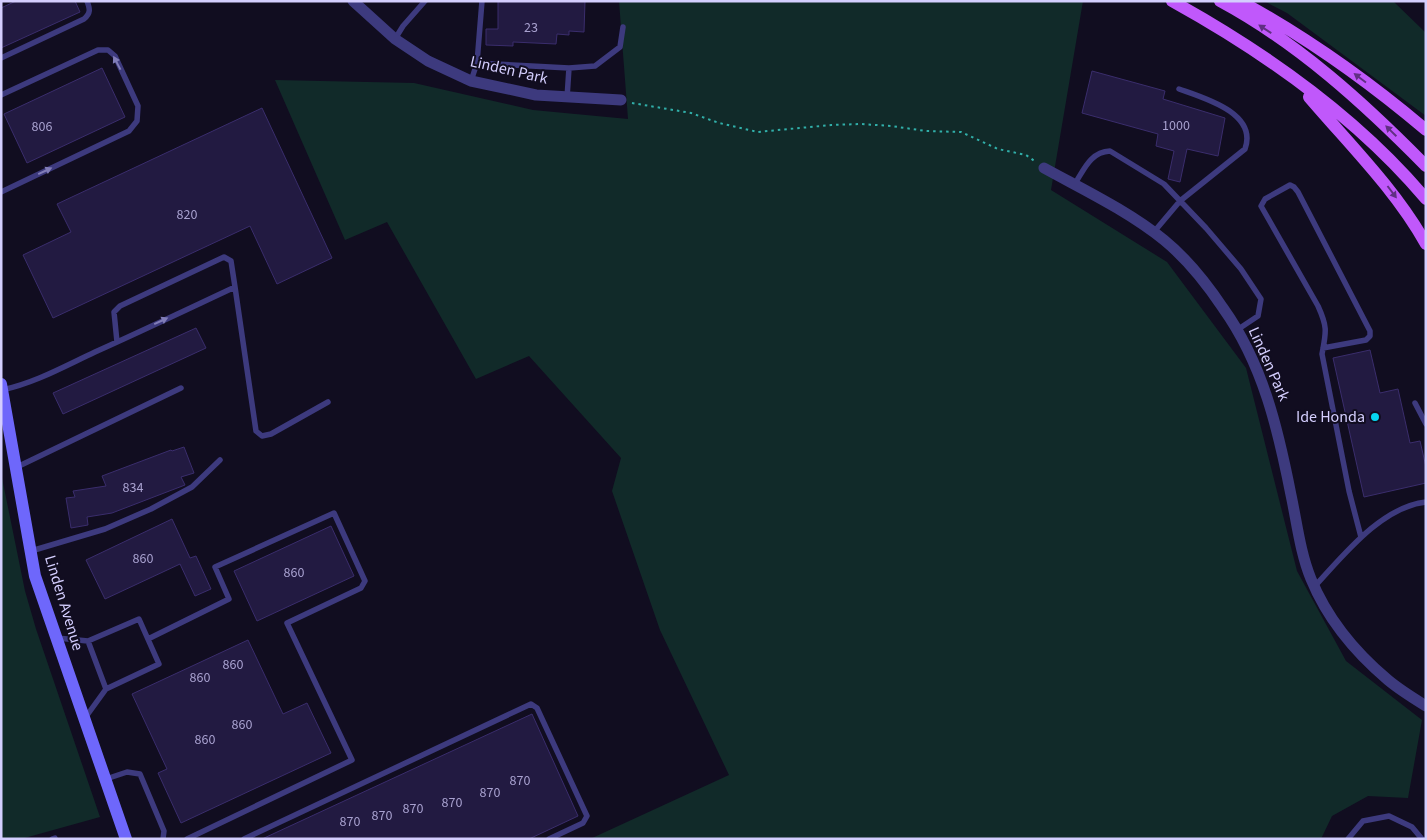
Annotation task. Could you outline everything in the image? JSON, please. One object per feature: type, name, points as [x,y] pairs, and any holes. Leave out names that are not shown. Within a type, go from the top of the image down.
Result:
[{"type":"main road","points":[[1172,1],[1216,26],[1292,76],[1334,109],[1382,152],[1426,199]]},
{"type":"main road","points":[[1220,1],[1290,46],[1344,87],[1426,166]]},
{"type":"main road","points":[[1240,1],[1344,66],[1426,130]]},
{"type":"main road","points":[[1292,76],[1378,174],[1413,221],[1426,244]]},
{"type":"main road","name":"Linden Avenue","points":[[2,387],[35,576],[126,839]]},
{"type":"street","name":"Linden Park","points":[[353,1],[395,39],[428,61],[471,81],[536,95],[621,100]]},
{"type":"street","name":"Linden Park","points":[[1044,168],[1123,213],[1164,240],[1200,278],[1224,308],[1243,340],[1270,402],[1305,561],[1315,586],[1331,616],[1360,654],[1390,681],[1426,706]]},
{"type":"lane","points":[[1,58],[84,19],[88,16],[90,9],[87,1]]},
{"type":"lane","points":[[395,39],[403,26],[425,1]]},
{"type":"lane","points":[[471,81],[477,63],[482,1]]},
{"type":"lane","points":[[477,63],[569,68],[595,66],[620,47],[623,27]]},
{"type":"lane","points":[[1,96],[98,50],[108,50],[115,56],[138,106],[137,121],[129,131],[1,192]]},
{"type":"lane","points":[[567,98],[569,68]]},
{"type":"lane","points":[[1153,233],[1180,201],[1245,149],[1248,142],[1247,132],[1237,117],[1218,103],[1179,89]]},
{"type":"lane","points":[[1074,185],[1093,156],[1100,152],[1110,151],[1164,184],[1206,228],[1241,270],[1261,298],[1258,316],[1237,330]]},
{"type":"lane","points":[[1324,348],[1366,340],[1370,336],[1370,330],[1298,192],[1290,185],[1266,199],[1261,206],[1318,306],[1325,322],[1326,337],[1322,354],[1349,491],[1361,537]]},
{"type":"lane","points":[[117,342],[114,312],[120,306],[224,257],[231,261],[256,431],[262,436],[271,434],[328,402]]},
{"type":"lane","points":[[2,387],[19,386],[235,287]]},
{"type":"lane","points":[[16,468],[181,388]]},
{"type":"lane","points":[[1415,404],[1426,424]]},
{"type":"lane","points":[[31,551],[105,529],[152,509],[192,486],[220,460]]},
{"type":"lane","points":[[1315,586],[1370,528],[1401,510],[1426,502]]},
{"type":"lane","points":[[148,639],[229,599],[215,567],[334,513],[365,581],[361,588],[287,623],[352,760],[187,839]]},
{"type":"lane","points":[[57,638],[88,641],[139,620],[159,664],[106,689],[85,718]]},
{"type":"lane","points":[[88,641],[106,689]]},
{"type":"lane","points":[[244,839],[531,704],[537,708],[587,816],[583,823],[549,839]]},
{"type":"lane","points":[[104,774],[127,772],[140,774],[164,831],[163,839]]},
{"type":"lane","points":[[1348,839],[1363,821],[1389,816],[1412,827],[1422,839]]},
{"type":"path","points":[[621,100],[650,107],[691,113],[719,123],[758,132],[861,124],[926,131],[961,132],[998,149],[1026,155],[1044,168]]},
{"type":"green space","points":[[619,1],[1083,1],[1051,190],[1167,262],[1246,368],[1297,571],[1346,661],[1422,720],[1408,798],[1368,796],[1332,816],[1321,839],[590,839],[729,775],[660,630],[612,491],[621,458],[529,356],[476,379],[387,222],[345,240],[275,80],[414,83],[533,110],[628,119]]},
{"type":"green space","points":[[1264,1],[1393,1],[1426,33],[1426,116],[1287,13]]},
{"type":"green space","points":[[1,473],[25,591],[36,629],[100,817],[21,839],[1,839]]},
{"type":"building","points":[[16,1],[75,1],[80,12],[1,48],[1,8]]},
{"type":"building","points":[[498,1],[585,1],[584,32],[569,31],[569,35],[557,34],[556,44],[513,42],[513,46],[486,45],[486,29],[498,29]]},
{"type":"building","points":[[102,68],[125,117],[27,163],[4,114]]},
{"type":"building","points":[[1092,71],[1165,91],[1163,99],[1225,118],[1218,156],[1187,149],[1180,182],[1168,179],[1174,151],[1156,146],[1158,134],[1082,113]]},
{"type":"building","points":[[262,108],[332,258],[277,284],[250,226],[53,318],[23,255],[71,232],[57,204]]},
{"type":"building","points":[[196,328],[206,348],[63,414],[53,393]]},
{"type":"building","name":"Ide Honda","points":[[1370,350],[1380,393],[1398,389],[1410,443],[1420,441],[1426,467],[1426,483],[1364,497],[1333,358]]},
{"type":"building","points":[[184,447],[194,473],[181,477],[185,485],[112,513],[87,517],[88,525],[71,528],[66,498],[75,497],[73,491],[106,486],[102,476],[171,450]]},
{"type":"building","points":[[172,519],[190,558],[196,556],[211,589],[195,596],[180,564],[105,599],[86,560]]},
{"type":"building","points":[[331,526],[354,576],[257,621],[234,571]]},
{"type":"building","points":[[248,640],[283,714],[307,703],[331,753],[181,823],[158,773],[167,769],[132,694]]},
{"type":"building","points":[[532,714],[578,816],[529,839],[262,839]]},
{"type":"place","name":"Ide Honda","points":[[1375,417]]}]
